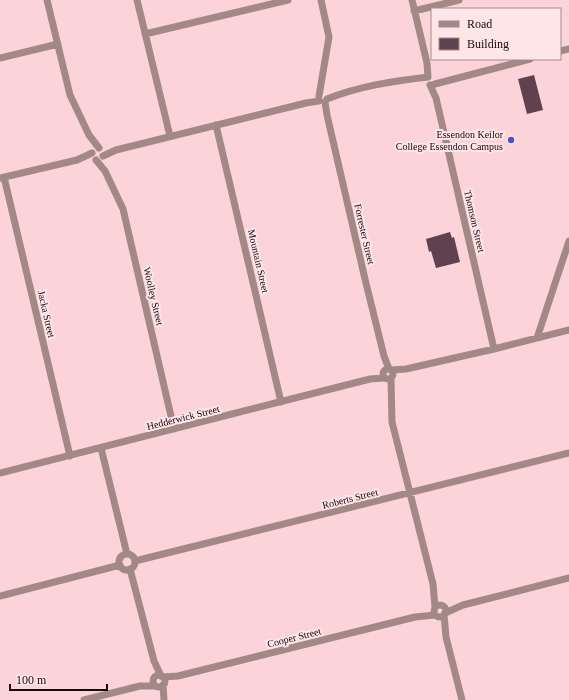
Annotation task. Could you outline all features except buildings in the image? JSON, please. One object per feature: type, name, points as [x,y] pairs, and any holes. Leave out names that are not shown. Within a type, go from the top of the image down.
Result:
[{"type":"street","name":"Woolley Street","points":[[47,0],[70,95],[123,209],[174,429]]},
{"type":"street","points":[[137,0],[170,136]]},
{"type":"street","points":[[145,34],[288,0]]},
{"type":"street","name":"Forrester Street","points":[[321,0],[329,37],[322,83],[323,98],[388,374],[392,422],[462,700]]},
{"type":"street","name":"Thomson Street","points":[[412,0],[494,349]]},
{"type":"street","points":[[414,11],[460,0]]},
{"type":"street","points":[[0,58],[58,44]]},
{"type":"street","points":[[2,178],[388,82],[410,79],[448,80],[526,60]]},
{"type":"street","name":"Mountain Street","points":[[216,125],[281,402]]},
{"type":"street","name":"Jacka Street","points":[[2,178],[70,456]]},
{"type":"street","points":[[537,338],[569,241]]},
{"type":"street","name":"Hedderwick Street","points":[[0,473],[388,374],[569,330]]},
{"type":"street","points":[[101,448],[127,554]]},
{"type":"street","name":"Roberts Street","points":[[135,561],[569,453]]},
{"type":"street","points":[[127,554],[133,556],[135,561],[134,565],[130,569],[124,569],[120,565],[120,558],[127,554]]},
{"type":"street","points":[[0,596],[120,565]]},
{"type":"street","points":[[130,569],[164,700]]},
{"type":"street","name":"Cooper Street","points":[[84,700],[569,578]]},
{"type":"place","name":"Essendon Keilor College Essendon Campus","points":[[511,140]]}]
